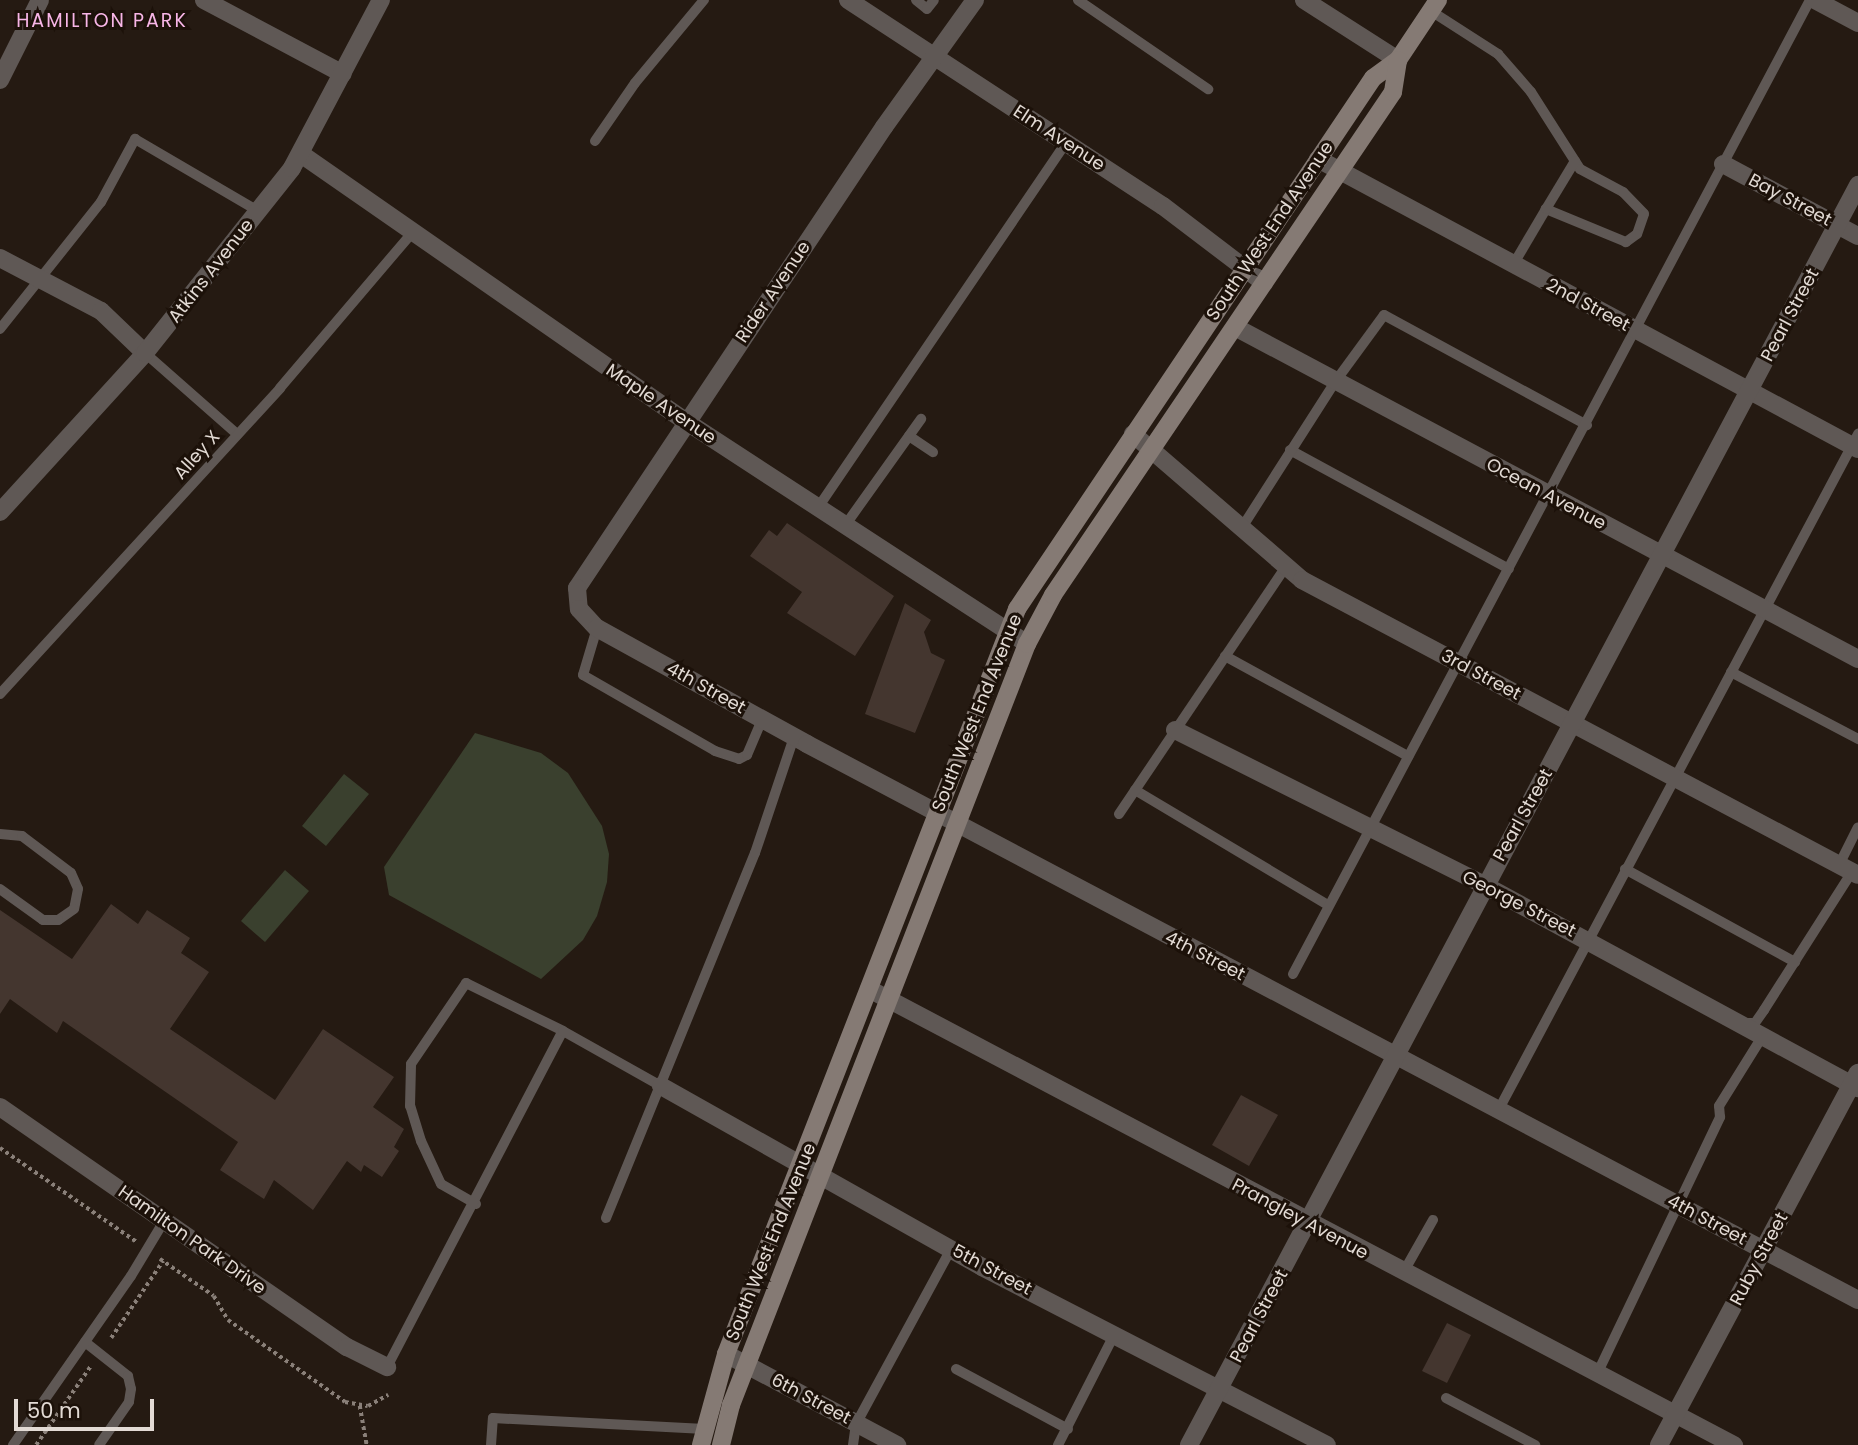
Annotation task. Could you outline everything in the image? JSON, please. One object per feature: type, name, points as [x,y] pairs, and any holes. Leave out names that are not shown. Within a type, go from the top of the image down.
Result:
[{"type":"main road","name":"South West End Avenue","points":[[703,1437],[726,1354],[1007,632],[1033,583],[1373,78],[1398,60],[1434,5]]},
{"type":"main road","name":"South West End Avenue","points":[[721,1445],[747,1365],[1027,644],[1053,595],[1393,92],[1398,60]]},
{"type":"street","points":[[0,80],[40,0]]},
{"type":"street","name":"Atkins Avenue","points":[[0,512],[145,354],[301,154],[381,0]]},
{"type":"street","name":"Elm Avenue","points":[[848,0],[1163,206],[1264,284]]},
{"type":"street","name":"Rider Avenue","points":[[577,588],[975,0]]},
{"type":"street","points":[[1304,0],[1398,60]]},
{"type":"street","points":[[1815,0],[1858,23]]},
{"type":"street","points":[[213,2],[343,74]]},
{"type":"street","name":"Maple Avenue","points":[[301,154],[687,422],[1027,644]]},
{"type":"street","name":"2nd Street","points":[[1318,159],[1749,391],[1855,442]]},
{"type":"street","name":"Bay Street","points":[[1723,164],[1858,236]]},
{"type":"street","name":"Pearl Street","points":[[1189,1445],[1309,1224],[1484,885],[1573,724],[1858,186]]},
{"type":"street","points":[[0,258],[101,311],[124,329],[145,354]]},
{"type":"street","name":"Ocean Avenue","points":[[1235,327],[1858,659]]},
{"type":"street","name":"3rd Street","points":[[1133,434],[1285,568],[1850,871]]},
{"type":"street","name":"4th Street","points":[[577,588],[579,609],[597,628],[794,737],[1858,1300]]},
{"type":"street","name":"George Street","points":[[1175,730],[1484,885],[1588,939],[1762,1037],[1856,1082]]},
{"type":"street","name":"Prangley Avenue","points":[[869,989],[1309,1224],[1734,1445]]},
{"type":"street","name":"Ruby Street","points":[[1659,1445],[1856,1082]]},
{"type":"street","name":"5th Street","points":[[662,1086],[951,1249],[1220,1388],[1302,1439],[1326,1445]]},
{"type":"street","name":"Hamilton Park Drive","points":[[0,1107],[346,1347],[387,1367]]},
{"type":"street","name":"6th Street","points":[[726,1354],[897,1445]]},
{"type":"street","points":[[1701,1427],[1710,1445]]},
{"type":"lane","points":[[595,141],[635,83],[704,0]]},
{"type":"lane","points":[[916,0],[927,9],[934,0]]},
{"type":"lane","points":[[1077,0],[1208,89]]},
{"type":"lane","points":[[1293,974],[1368,829],[1587,425],[1810,0]]},
{"type":"lane","points":[[1434,5],[1512,68],[1575,161],[1639,206],[1644,214],[1637,234],[1626,242],[1546,209]]},
{"type":"lane","points":[[0,329],[102,202],[135,139],[258,211]]},
{"type":"lane","points":[[817,509],[1066,142]]},
{"type":"lane","points":[[1513,265],[1575,161]]},
{"type":"lane","name":"Alley X","points":[[0,694],[237,434],[413,233]]},
{"type":"lane","points":[[1241,529],[1335,382],[1384,316],[1587,425]]},
{"type":"lane","points":[[145,354],[237,434]]},
{"type":"lane","points":[[844,527],[921,419]]},
{"type":"lane","points":[[909,436],[933,452]]},
{"type":"lane","points":[[1499,1109],[1762,609],[1855,442]]},
{"type":"lane","points":[[1290,450],[1509,569]]},
{"type":"lane","points":[[1119,814],[1285,568]]},
{"type":"lane","points":[[597,628],[583,675],[715,751],[740,758],[747,755],[762,719]]},
{"type":"lane","points":[[1225,656],[1408,756]]},
{"type":"lane","points":[[1731,672],[1858,739]]},
{"type":"lane","points":[[606,1218],[755,853],[794,737]]},
{"type":"lane","points":[[1135,790],[1328,905]]},
{"type":"lane","points":[[1740,1023],[1755,1023],[1795,962],[1850,871],[1858,828]]},
{"type":"lane","points":[[0,834],[22,836],[71,873],[78,889],[74,909],[58,920],[43,919],[0,889]]},
{"type":"lane","points":[[1625,869],[1795,962]]},
{"type":"lane","points":[[476,1204],[441,1184],[421,1141],[410,1106],[411,1064],[466,983],[563,1031],[662,1086]]},
{"type":"lane","points":[[387,1367],[476,1204],[563,1031]]},
{"type":"lane","points":[[1597,1374],[1720,1116],[1719,1106],[1762,1037]]},
{"type":"lane","points":[[1403,1273],[1433,1220]]},
{"type":"lane","points":[[13,1445],[85,1342],[164,1221]]},
{"type":"lane","points":[[853,1445],[856,1424],[951,1249]]},
{"type":"lane","points":[[1058,1445],[1115,1333]]},
{"type":"lane","points":[[85,1342],[128,1376],[131,1390],[129,1402],[99,1445]]},
{"type":"lane","points":[[957,1369],[1068,1429]]},
{"type":"lane","points":[[1446,1398],[1535,1445]]},
{"type":"lane","points":[[491,1445],[493,1419],[703,1437]]},
{"type":"path","points":[[0,1148],[137,1243]]},
{"type":"path","points":[[111,1338],[161,1260],[214,1296],[228,1320],[345,1402],[360,1406],[388,1395]]},
{"type":"path","points":[[36,1445],[90,1367]]},
{"type":"path","points":[[360,1406],[367,1445]]},
{"type":"green space","points":[[475,733],[541,753],[568,773],[602,826],[609,854],[607,882],[597,916],[583,940],[541,979],[389,895],[384,867]]},
{"type":"green space","points":[[344,774],[369,794],[326,846],[302,826]]},
{"type":"green space","points":[[285,870],[309,891],[265,942],[241,921]]},
{"type":"building","points":[[787,523],[894,596],[855,656],[787,613],[802,592],[750,556],[769,530],[777,536]]},
{"type":"building","points":[[905,603],[931,620],[924,632],[931,653],[945,660],[915,733],[865,714]]},
{"type":"building","points":[[111,904],[138,924],[147,910],[190,938],[181,953],[209,972],[170,1029],[275,1100],[323,1029],[394,1077],[373,1107],[404,1129],[394,1147],[399,1151],[382,1177],[364,1165],[361,1172],[347,1161],[313,1210],[274,1180],[264,1199],[220,1170],[238,1142],[63,1021],[57,1033],[10,999],[0,1014],[0,910],[72,959]]},
{"type":"building","points":[[1241,1095],[1278,1115],[1249,1166],[1212,1145]]},
{"type":"building","points":[[1447,1323],[1471,1335],[1447,1383],[1422,1371]]},
{"type":"district","name":"HAMILTON PARK","points":[[102,21]]}]
